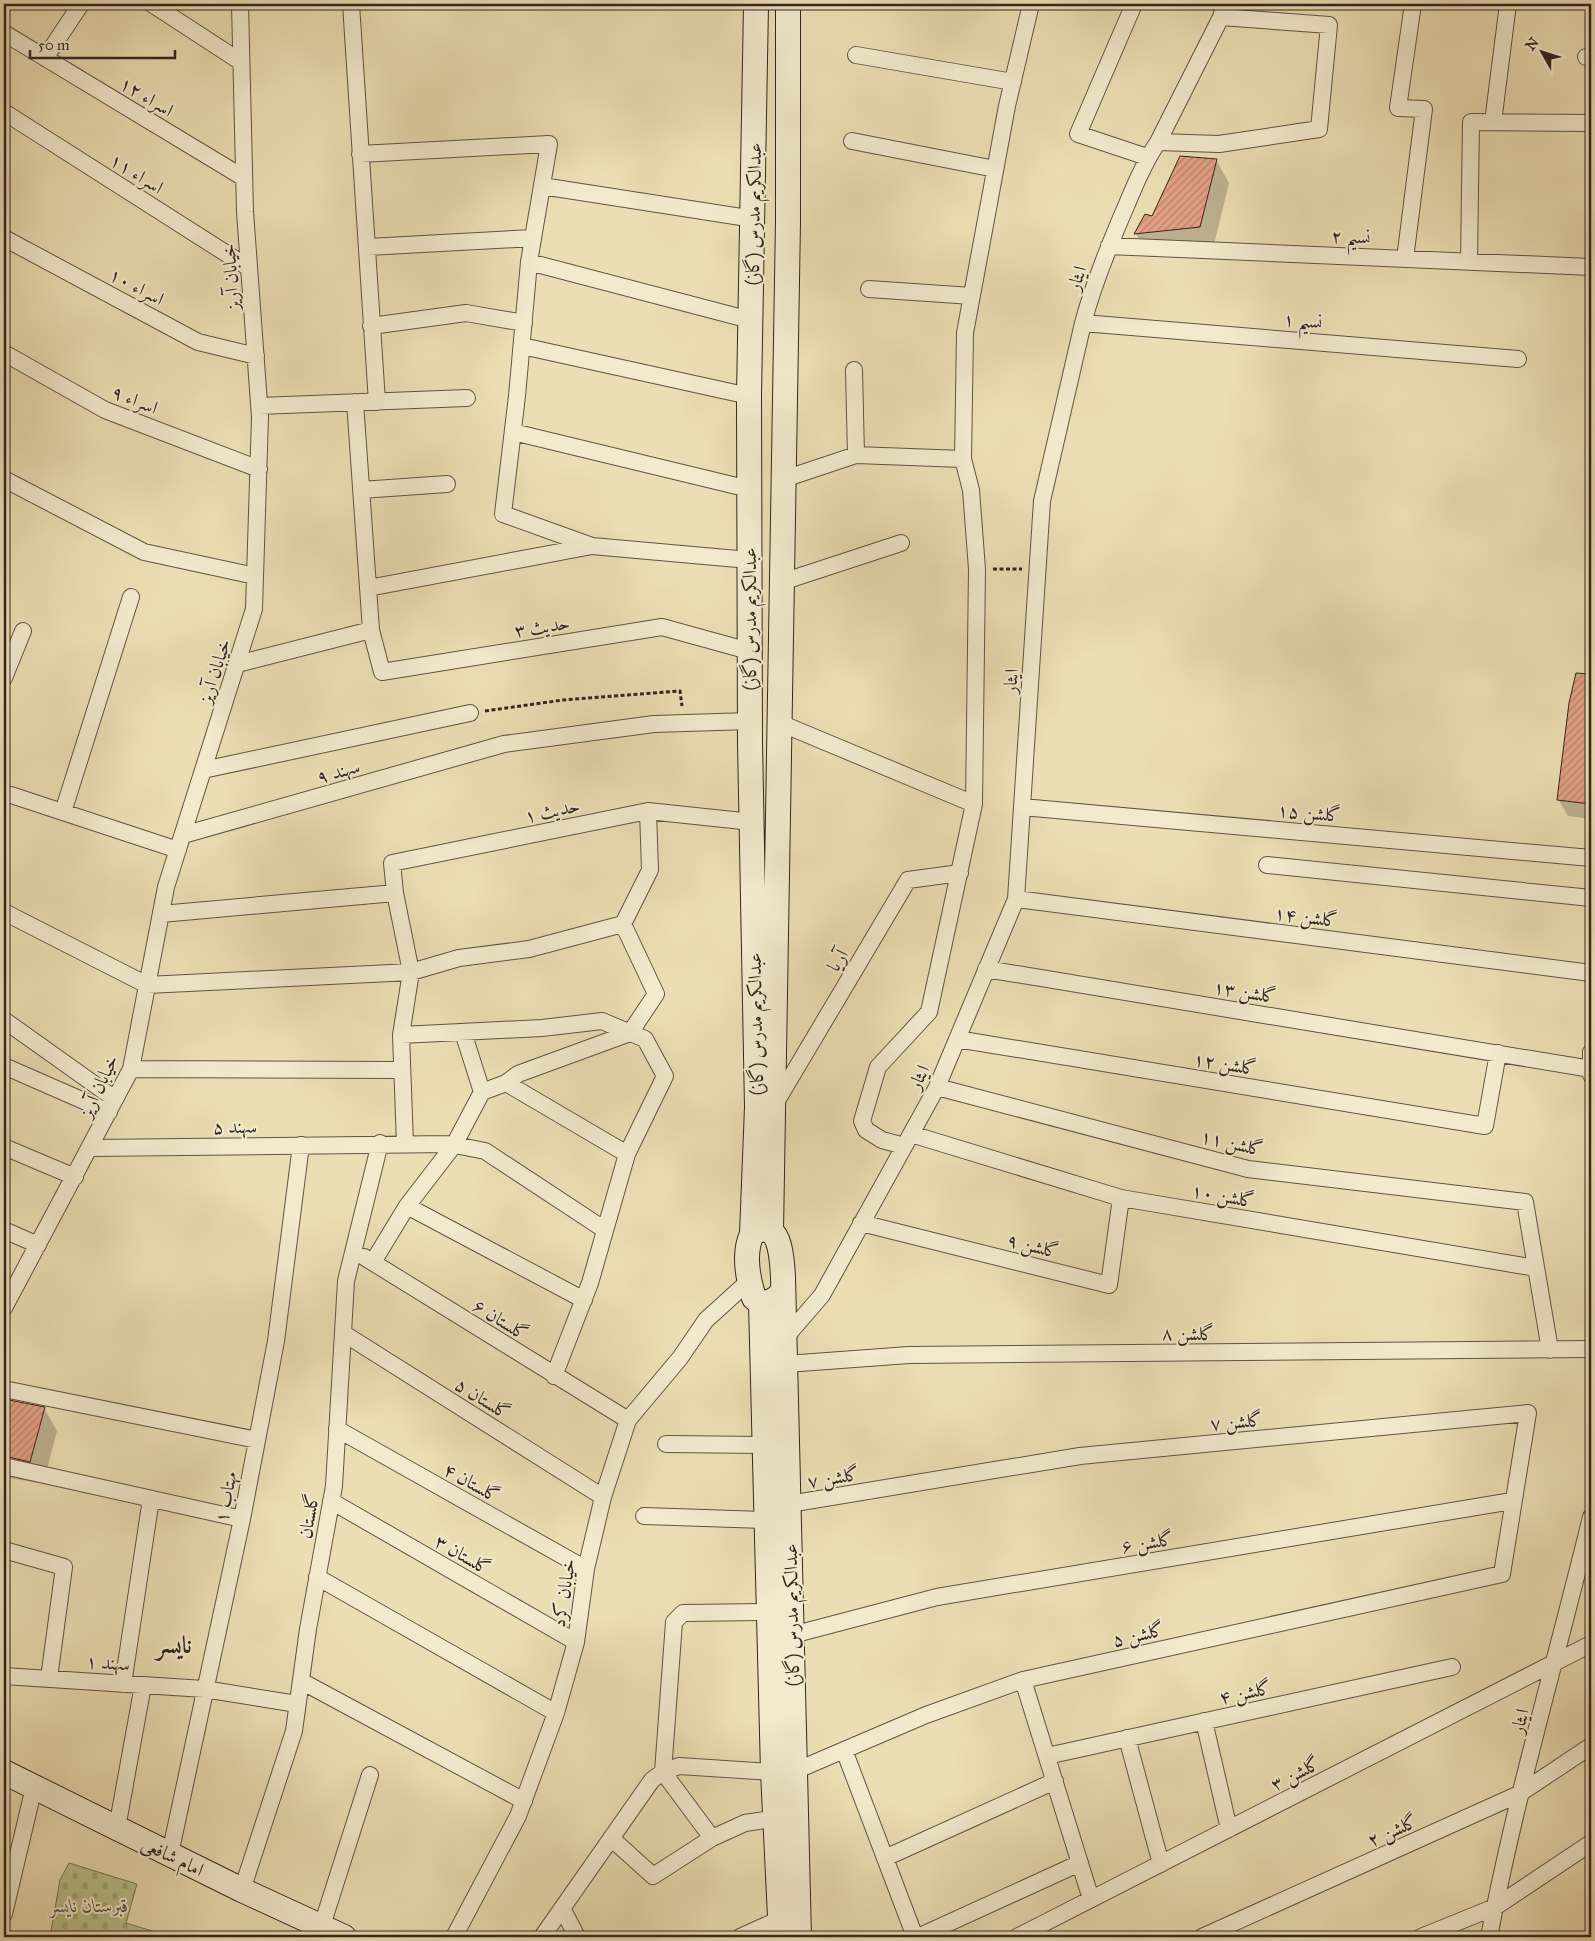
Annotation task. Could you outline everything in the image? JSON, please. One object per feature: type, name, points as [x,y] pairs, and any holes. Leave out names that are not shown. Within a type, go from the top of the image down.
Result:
[{"type":"street","points":[[45,58],[81,4]]},
{"type":"street","points":[[152,4],[241,62]]},
{"type":"street","name":"خیابان آریز","points":[[4,1308],[131,1069],[166,887],[254,609],[260,406],[244,178],[240,4]]},
{"type":"street","points":[[351,4],[377,402]]},
{"type":"street","name":"عبدالکریم مدرس (گاز)","points":[[756,4],[754,218],[749,396],[749,651],[757,1107],[762,1233],[781,1251],[786,1364],[792,1635],[784,1772],[777,1818],[781,1928]]},
{"type":"street","name":"عبدالکریم مدرس (گاز)","points":[[762,1233],[774,1105],[788,221],[788,4]]},
{"type":"street","name":"گلشن ۱۰","points":[[1031,4],[995,169],[965,333],[963,459],[971,490],[978,569],[974,804],[929,1012],[878,1067],[862,1121],[866,1130],[882,1140],[907,1140],[1122,1198],[1536,1268]]},
{"type":"street","points":[[1134,4],[1078,134],[1148,157]]},
{"type":"street","points":[[1405,258],[1424,109],[1398,108],[1413,4]]},
{"type":"street","points":[[1494,122],[1508,4]]},
{"type":"street","points":[[1158,142],[1219,144],[1319,129],[1329,25],[1223,10]]},
{"type":"street","name":"ایثار","points":[[785,1338],[822,1295],[937,1087],[1016,899],[1042,501],[1083,323],[1091,294],[1109,246],[1148,157],[1158,142],[1223,10]]},
{"type":"street","name":"اسراء ۱۲","points":[[4,33],[244,178]]},
{"type":"street","points":[[856,55],[1013,82]]},
{"type":"street","name":"اسراء ۱۱","points":[[4,112],[249,268]]},
{"type":"street","points":[[1469,261],[1471,122],[1591,123]]},
{"type":"street","points":[[852,140],[995,169]]},
{"type":"street","points":[[360,154],[550,144],[529,262],[522,346],[503,514],[592,546],[749,560]]},
{"type":"street","points":[[542,186],[754,218]]},
{"type":"street","name":"اسراء ۱۰","points":[[4,238],[198,342],[256,356]]},
{"type":"street","points":[[368,247],[533,238]]},
{"type":"street","name":"نسیم ۲","points":[[1109,246],[1591,267]]},
{"type":"street","points":[[529,262],[750,320]]},
{"type":"street","points":[[869,289],[972,296]]},
{"type":"street","points":[[371,326],[466,313],[524,323]]},
{"type":"street","name":"نسیم ۱","points":[[1083,323],[1518,359]]},
{"type":"street","points":[[522,346],[749,396]]},
{"type":"street","name":"اسراء ۹","points":[[4,353],[105,410],[259,469]]},
{"type":"street","points":[[854,370],[856,455]]},
{"type":"street","points":[[260,406],[467,398]]},
{"type":"street","points":[[237,664],[371,630],[355,402]]},
{"type":"street","points":[[513,432],[749,489]]},
{"type":"street","points":[[784,479],[856,455],[963,459]]},
{"type":"street","points":[[4,479],[144,552],[255,576]]},
{"type":"street","points":[[361,490],[447,484]]},
{"type":"street","points":[[782,582],[901,543]]},
{"type":"street","points":[[368,588],[592,546]]},
{"type":"street","points":[[63,812],[131,597]]},
{"type":"street","name":"حدیث ۳","points":[[371,630],[382,672],[662,628],[749,651]]},
{"type":"street","points":[[4,678],[23,631]]},
{"type":"street","points":[[203,770],[470,713]]},
{"type":"street","points":[[750,721],[780,723],[974,804]]},
{"type":"street","name":"سهند ۹","points":[[180,843],[504,744],[654,724],[750,721]]},
{"type":"street","points":[[11,794],[63,812],[180,843]]},
{"type":"street","name":"گلشن ۱۵","points":[[1022,806],[1591,858]]},
{"type":"street","points":[[4,912],[147,985],[411,972],[459,958],[529,949],[623,924],[650,870],[648,811]]},
{"type":"street","name":"حدیث ۱","points":[[395,893],[392,863],[648,811],[752,822]]},
{"type":"street","points":[[1267,865],[1591,898]]},
{"type":"street","name":"آریا","points":[[774,1105],[908,880],[960,872]]},
{"type":"street","points":[[161,914],[395,893],[411,972],[401,1035],[405,1144]]},
{"type":"street","name":"گلشن ۱۴","points":[[1016,899],[1591,973]]},
{"type":"street","points":[[373,1262],[406,1206],[454,1145],[482,1092],[506,1083],[518,1074],[630,1033],[656,994],[623,924]]},
{"type":"street","name":"گلشن ۱۳","points":[[986,968],[1498,1053],[1591,1071]]},
{"type":"street","points":[[4,1020],[112,1105]]},
{"type":"street","points":[[401,1035],[542,1028],[602,1021],[645,1039],[665,1076],[628,1154],[584,1300],[554,1376]]},
{"type":"street","points":[[463,1032],[482,1092]]},
{"type":"street","name":"گلشن ۱۲","points":[[957,1039],[1485,1126],[1498,1053]]},
{"type":"street","points":[[1591,1052],[1591,1071]]},
{"type":"street","points":[[4,1066],[112,1105]]},
{"type":"street","points":[[131,1069],[402,1070]]},
{"type":"street","points":[[506,1083],[628,1154]]},
{"type":"street","name":"گلشن ۱۱","points":[[937,1087],[1248,1169],[1525,1202],[1536,1268]]},
{"type":"street","name":"سهند ۵","points":[[90,1148],[380,1143],[454,1145],[485,1151],[605,1230]]},
{"type":"street","name":"گلستان","points":[[242,1890],[294,1731],[317,1577],[331,1501],[346,1281],[380,1143]]},
{"type":"street","name":"مهتاب ۱","points":[[170,1854],[242,1519],[276,1341],[301,1144]]},
{"type":"street","points":[[4,1147],[75,1177]]},
{"type":"street","name":"گلشن ۹","points":[[861,1223],[1109,1285],[1122,1198]]},
{"type":"street","points":[[406,1206],[584,1300]]},
{"type":"street","points":[[4,1230],[38,1245]]},
{"type":"street","points":[[762,1233],[747,1252],[754,1298],[761,1303],[777,1299],[782,1292]]},
{"type":"street","name":"گلستان ۶","points":[[353,1250],[628,1420]]},
{"type":"street","points":[[1536,1268],[1550,1350]]},
{"type":"street","name":"خیابان کرد","points":[[454,1937],[486,1880],[524,1801],[556,1714],[576,1642],[586,1569],[602,1497],[628,1420],[680,1358],[706,1320],[750,1281]]},
{"type":"street","name":"عبدالکریم مدرس (گاز)","points":[[761,1303],[769,1612],[799,1937]]},
{"type":"street","name":"گلستان ۵","points":[[343,1333],[602,1497]]},
{"type":"street","name":"گلشن ۸","points":[[786,1364],[909,1355],[1591,1350]]},
{"type":"street","points":[[4,1390],[257,1440]]},
{"type":"street","name":"گلشن ۷","points":[[789,1504],[1080,1456],[1528,1414],[1512,1501],[1502,1574]]},
{"type":"street","name":"گلستان ۴","points":[[337,1429],[586,1569]]},
{"type":"street","points":[[666,1444],[765,1445]]},
{"type":"street","points":[[4,1466],[242,1519]]},
{"type":"street","points":[[123,1684],[151,1499]]},
{"type":"street","name":"گلستان ۳","points":[[331,1501],[576,1642]]},
{"type":"street","name":"گلشن ۶","points":[[792,1635],[936,1597],[1512,1501]]},
{"type":"street","points":[[644,1516],[766,1520]]},
{"type":"street","name":"ایثار","points":[[1489,1937],[1519,1794],[1556,1662],[1591,1516]]},
{"type":"street","points":[[4,1550],[64,1567],[49,1678]]},
{"type":"street","name":"گلشن ۵","points":[[784,1772],[844,1750],[926,1715],[1022,1680],[1502,1574]]},
{"type":"street","points":[[317,1577],[556,1714]]},
{"type":"street","points":[[712,1838],[663,1772],[674,1622],[683,1614],[769,1612]]},
{"type":"street","name":"گلشن ۳","points":[[1017,1937],[1591,1644]]},
{"type":"street","name":"گلشن ۴","points":[[1047,1756],[1452,1667]]},
{"type":"street","name":"سهند ۱","points":[[4,1676],[204,1689],[297,1704]]},
{"type":"street","points":[[1022,1680],[1091,1899]]},
{"type":"street","points":[[301,1681],[524,1801]]},
{"type":"street","points":[[117,1828],[143,1685]]},
{"type":"street","points":[[1204,1722],[1228,1829]]},
{"type":"street","points":[[1127,1738],[1161,1864]]},
{"type":"street","name":"گلشن ۲","points":[[1202,1937],[1519,1794],[1591,1746]]},
{"type":"street","points":[[844,1750],[916,1937],[1080,1863]]},
{"type":"street","points":[[542,1937],[652,1780],[663,1772],[680,1766],[784,1772]]},
{"type":"street","name":"امام شافعی","points":[[4,1772],[242,1890],[320,1932],[344,1937]]},
{"type":"street","points":[[320,1932],[370,1775]]},
{"type":"street","points":[[885,1858],[1055,1781]]},
{"type":"street","points":[[4,1914],[34,1787]]},
{"type":"street","points":[[611,1838],[653,1876],[712,1838],[745,1823],[777,1818]]},
{"type":"street","points":[[1421,1937],[1495,1907],[1591,1843]]},
{"type":"street","points":[[562,1908],[578,1937]]},
{"type":"street","points":[[740,1937],[781,1928]]},
{"type":"path","points":[[978,569],[1038,569]]},
{"type":"path","points":[[470,713],[563,700],[680,691],[684,723]]},
{"type":"green space","name":"قبرستان نایسر","points":[[69,1863],[137,1884],[126,1923],[172,1937],[50,1937],[60,1880]]},
{"type":"building","points":[[1180,156],[1217,159],[1200,227],[1134,234],[1145,214],[1152,216]]},
{"type":"building","points":[[1576,673],[1591,674],[1591,804],[1557,800],[1569,703]]},
{"type":"building","points":[[4,1399],[45,1407],[30,1462],[4,1456]]},
{"type":"district","name":"نایسر","points":[[174,1645]]}]
